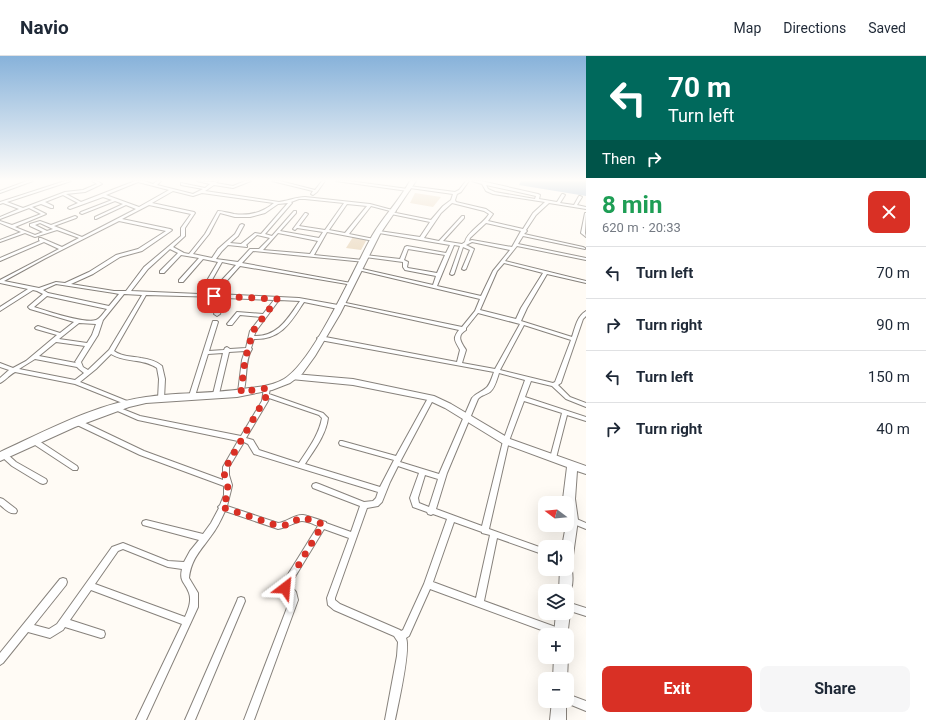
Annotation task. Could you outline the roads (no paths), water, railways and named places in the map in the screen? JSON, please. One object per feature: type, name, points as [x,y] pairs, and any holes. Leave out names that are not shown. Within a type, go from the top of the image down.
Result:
[{"type":"main road","points":[[2,456],[77,422],[115,408],[160,399],[241,392],[267,392],[294,377],[303,366],[320,338],[376,236],[393,212]]},
{"type":"street","points":[[0,218],[15,212]]},
{"type":"street","points":[[11,227],[44,214],[40,212]]},
{"type":"street","points":[[96,218],[109,212]]},
{"type":"street","points":[[0,282],[61,248],[135,212]]},
{"type":"street","points":[[78,365],[79,360],[89,345],[100,320],[148,267],[183,236],[183,228],[192,213],[187,212]]},
{"type":"street","points":[[190,255],[207,234],[219,212],[231,215],[257,216],[268,212]]},
{"type":"street","points":[[262,235],[282,212]]},
{"type":"street","points":[[261,250],[295,212]]},
{"type":"street","points":[[311,256],[340,212]]},
{"type":"street","points":[[346,235],[364,212]]},
{"type":"street","points":[[393,212],[433,222]]},
{"type":"street","points":[[421,239],[441,212]]},
{"type":"street","points":[[467,242],[468,238],[490,217],[488,212]]},
{"type":"street","points":[[458,364],[463,350],[456,339],[477,311],[495,271],[515,247],[536,212]]},
{"type":"street","points":[[290,235],[306,214]]},
{"type":"street","points":[[586,214],[583,233],[586,236]]},
{"type":"street","points":[[52,226],[75,216]]},
{"type":"street","points":[[440,242],[463,217]]},
{"type":"street","points":[[67,284],[91,273],[118,256],[140,250],[170,230],[120,220]]},
{"type":"street","points":[[0,222],[61,248]]},
{"type":"street","points":[[46,232],[31,226],[40,222],[82,238]]},
{"type":"street","points":[[485,222],[583,247],[581,258]]},
{"type":"street","points":[[214,259],[220,250],[237,235],[242,225]]},
{"type":"street","points":[[296,227],[346,235],[421,239],[462,245],[472,249],[465,267],[456,262]]},
{"type":"street","points":[[35,236],[57,228]]},
{"type":"street","points":[[0,241],[25,232]]},
{"type":"street","points":[[277,232],[320,240]]},
{"type":"street","points":[[242,246],[253,235],[273,237]]},
{"type":"street","points":[[0,260],[44,241]]},
{"type":"street","points":[[452,274],[462,245],[467,242],[515,247],[586,259]]},
{"type":"street","points":[[227,244],[242,246],[254,250]]},
{"type":"street","points":[[434,288],[452,244]]},
{"type":"street","points":[[400,261],[407,247],[447,254]]},
{"type":"street","points":[[171,248],[180,253],[351,284]]},
{"type":"street","points":[[214,296],[221,284],[250,250],[362,262],[400,261],[406,262],[405,267],[407,269],[439,275]]},
{"type":"street","points":[[162,272],[180,253]]},
{"type":"street","points":[[181,281],[202,257]]},
{"type":"street","points":[[201,295],[221,261]]},
{"type":"street","points":[[362,262],[434,288],[483,298]]},
{"type":"street","points":[[503,262],[586,282]]},
{"type":"street","points":[[431,512],[442,478],[475,398],[488,390],[520,322],[524,308],[545,273]]},
{"type":"street","points":[[0,282],[110,308]]},
{"type":"street","points":[[39,290],[53,283],[124,293],[303,300],[339,305],[464,329]]},
{"type":"street","points":[[0,309],[32,289]]},
{"type":"street","points":[[76,382],[88,373],[111,351],[145,293]]},
{"type":"street","points":[[46,294],[34,302],[31,307],[78,321],[96,322],[100,320]]},
{"type":"street","points":[[217,314],[223,296]]},
{"type":"street","points":[[241,392],[243,371],[251,339],[255,329],[277,299]]},
{"type":"street","points":[[251,339],[280,332],[303,300]]},
{"type":"street","points":[[477,311],[574,338]]},
{"type":"street","points":[[230,324],[239,313],[264,316]]},
{"type":"street","points":[[554,385],[558,383],[578,324],[583,314],[586,313]]},
{"type":"street","points":[[0,381],[13,370],[34,357],[78,321]]},
{"type":"street","points":[[192,396],[215,322]]},
{"type":"street","points":[[578,324],[586,327]]},
{"type":"street","points":[[38,328],[62,335]]},
{"type":"street","points":[[320,338],[497,371],[528,380],[554,385],[568,398],[586,405]]},
{"type":"street","points":[[56,340],[89,345]]},
{"type":"street","points":[[205,353],[248,349]]},
{"type":"street","points":[[216,394],[227,350]]},
{"type":"street","points":[[111,351],[118,355],[152,362],[160,367],[162,371],[160,399]]},
{"type":"street","points":[[34,357],[78,365],[88,373]]},
{"type":"street","points":[[0,365],[13,370],[76,382],[130,404]]},
{"type":"street","points":[[294,377],[353,382],[431,398],[468,417],[506,441],[586,470]]},
{"type":"street","points":[[485,531],[506,441],[528,380]]},
{"type":"street","points":[[141,720],[194,607],[194,593],[185,578],[186,566],[205,538],[229,492],[224,473],[226,467],[267,392],[321,414],[325,418],[317,440],[301,465]]},
{"type":"street","points":[[316,486],[364,504],[375,504],[431,398]]},
{"type":"street","points":[[522,398],[586,418]]},
{"type":"street","points":[[115,408],[138,418],[242,439],[251,442],[256,452],[383,490]]},
{"type":"street","points":[[553,458],[565,412]]},
{"type":"street","points":[[77,422],[142,453],[228,485]]},
{"type":"street","points":[[34,441],[75,468]]},
{"type":"street","points":[[342,443],[442,478]]},
{"type":"street","points":[[2,456],[43,481]]},
{"type":"street","points":[[569,496],[572,465]]},
{"type":"street","points":[[423,472],[414,502],[420,507],[538,550]]},
{"type":"street","points":[[0,501],[14,511]]},
{"type":"street","points":[[364,504],[331,598],[331,602],[336,607],[396,633],[401,637],[403,641],[403,651],[390,720]]},
{"type":"street","points":[[222,507],[278,526],[291,524],[299,518],[304,518],[353,536]]},
{"type":"street","points":[[401,637],[408,628],[428,584],[451,519]]},
{"type":"street","points":[[574,521],[586,526]]},
{"type":"street","points":[[146,523],[205,538]]},
{"type":"street","points":[[249,720],[294,600],[293,595],[285,588],[286,584],[323,524]]},
{"type":"street","points":[[479,603],[494,534]]},
{"type":"street","points":[[27,627],[50,634],[60,627],[115,549],[122,546],[168,564],[186,566]]},
{"type":"street","points":[[0,660],[63,582]]},
{"type":"street","points":[[428,584],[545,628]]},
{"type":"street","points":[[89,586],[187,622]]},
{"type":"street","points":[[190,720],[241,601]]},
{"type":"street","points":[[574,608],[586,612]]},
{"type":"street","points":[[64,622],[101,634]]},
{"type":"street","points":[[574,702],[586,706]]},
{"type":"street","points":[[558,720],[559,708]]}]
